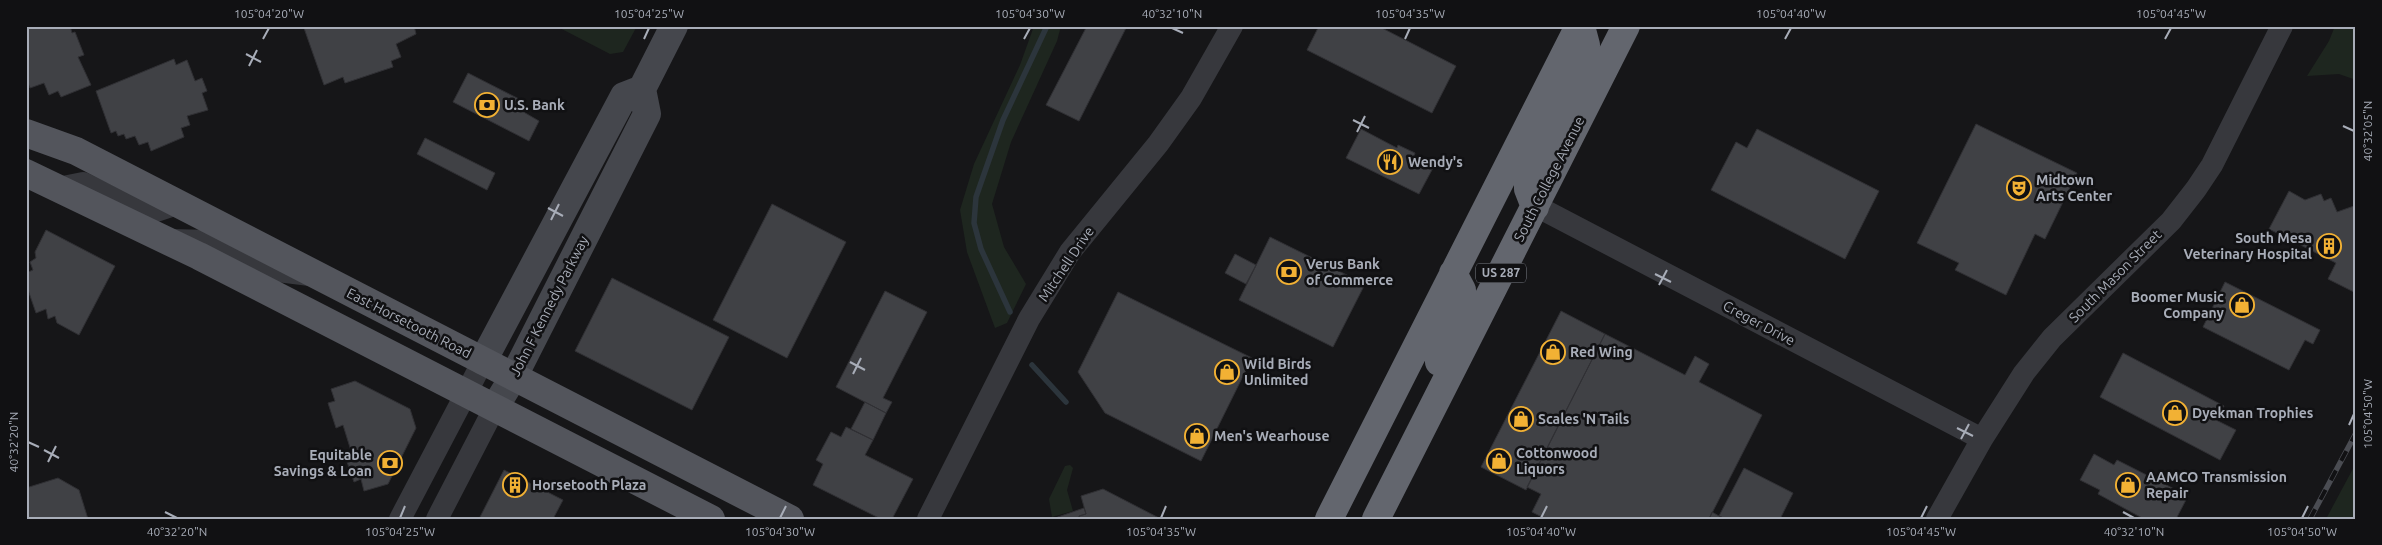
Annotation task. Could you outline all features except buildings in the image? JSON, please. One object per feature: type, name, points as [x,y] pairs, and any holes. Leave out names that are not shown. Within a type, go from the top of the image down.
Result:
[{"type":"highway","points":[[1535,207],[1528,189],[1528,173],[1581,70],[1586,45],[1580,26]]},
{"type":"highway","name":"US 287","points":[[1328,519],[1580,26]]},
{"type":"highway","name":"South College Avenue","points":[[1376,519],[1626,26]]},
{"type":"highway","points":[[1423,426],[1425,404],[1432,380],[1462,297],[1462,290],[1453,273]]},
{"type":"main road","name":"East Horsetooth Road","points":[[26,133],[76,151],[790,519]]},
{"type":"main road","points":[[26,174],[166,240],[711,519]]},
{"type":"street","points":[[400,519],[465,392],[624,96],[642,89],[674,26]]},
{"type":"street","name":"Mitchell Drive","points":[[928,519],[1029,319],[1074,246],[1158,144],[1191,98],[1232,26]]},
{"type":"street","name":"South Mason Street","points":[[1937,519],[1982,439],[2024,373],[2052,338],[2171,221],[2196,189],[2212,165],[2282,26]]},
{"type":"street","name":"John F Kennedy Parkway","points":[[436,519],[495,407],[514,376],[646,114],[642,89]]},
{"type":"street","points":[[58,188],[83,183],[147,214],[177,204]]},
{"type":"street","name":"Creger Drive","points":[[1535,207],[1982,439]]},
{"type":"street","points":[[166,240],[212,241],[270,270],[318,276]]},
{"type":"shaded area","points":[[556,26],[637,26],[623,52],[610,54]]},
{"type":"shaded area","points":[[1034,26],[1061,26],[1057,41],[1011,142],[992,204],[1004,247],[1026,284],[1007,323],[995,328],[967,252],[960,210],[974,164],[1020,65]]},
{"type":"shaded area","points":[[2335,26],[2356,26],[2356,80],[2339,74],[2307,76],[2329,41]]},
{"type":"shaded area","points":[[2356,463],[2356,519],[2326,519]]},
{"type":"shaded area","points":[[1070,465],[1073,468],[1067,490],[1073,511],[1052,517],[1049,499],[1065,466]]},
{"type":"waterway","points":[[1010,312],[981,249],[974,223],[976,197],[1003,120],[1047,26]]},
{"type":"waterway","points":[[1032,365],[1066,402]]},
{"type":"railway","points":[[2310,519],[2356,433]]},
{"type":"place","name":"U.S. Bank","points":[[487,105]]},
{"type":"place","name":"Wendy's","points":[[1390,162]]},
{"type":"place","name":"Midtown Arts Center","points":[[2019,188]]},
{"type":"place","name":"South Mesa Veterinary Hospital","points":[[2329,246]]},
{"type":"place","name":"Verus Bank of Commerce","points":[[1289,272]]},
{"type":"place","name":"Boomer Music Company","points":[[2242,305]]},
{"type":"place","name":"Red Wing","points":[[1553,352]]},
{"type":"place","name":"Wild Birds Unlimited","points":[[1227,372]]},
{"type":"place","name":"Dyekman Trophies","points":[[2175,413]]},
{"type":"place","name":"Scales 'N Tails","points":[[1521,419]]},
{"type":"place","name":"Men's Wearhouse","points":[[1197,436]]},
{"type":"place","name":"Cottonwood Liquors","points":[[1499,461]]},
{"type":"place","name":"Equitable Savings & Loan","points":[[390,463]]},
{"type":"place","name":"Horsetooth Plaza","points":[[515,485]]},
{"type":"place","name":"AAMCO Transmission Repair","points":[[2128,485]]}]
